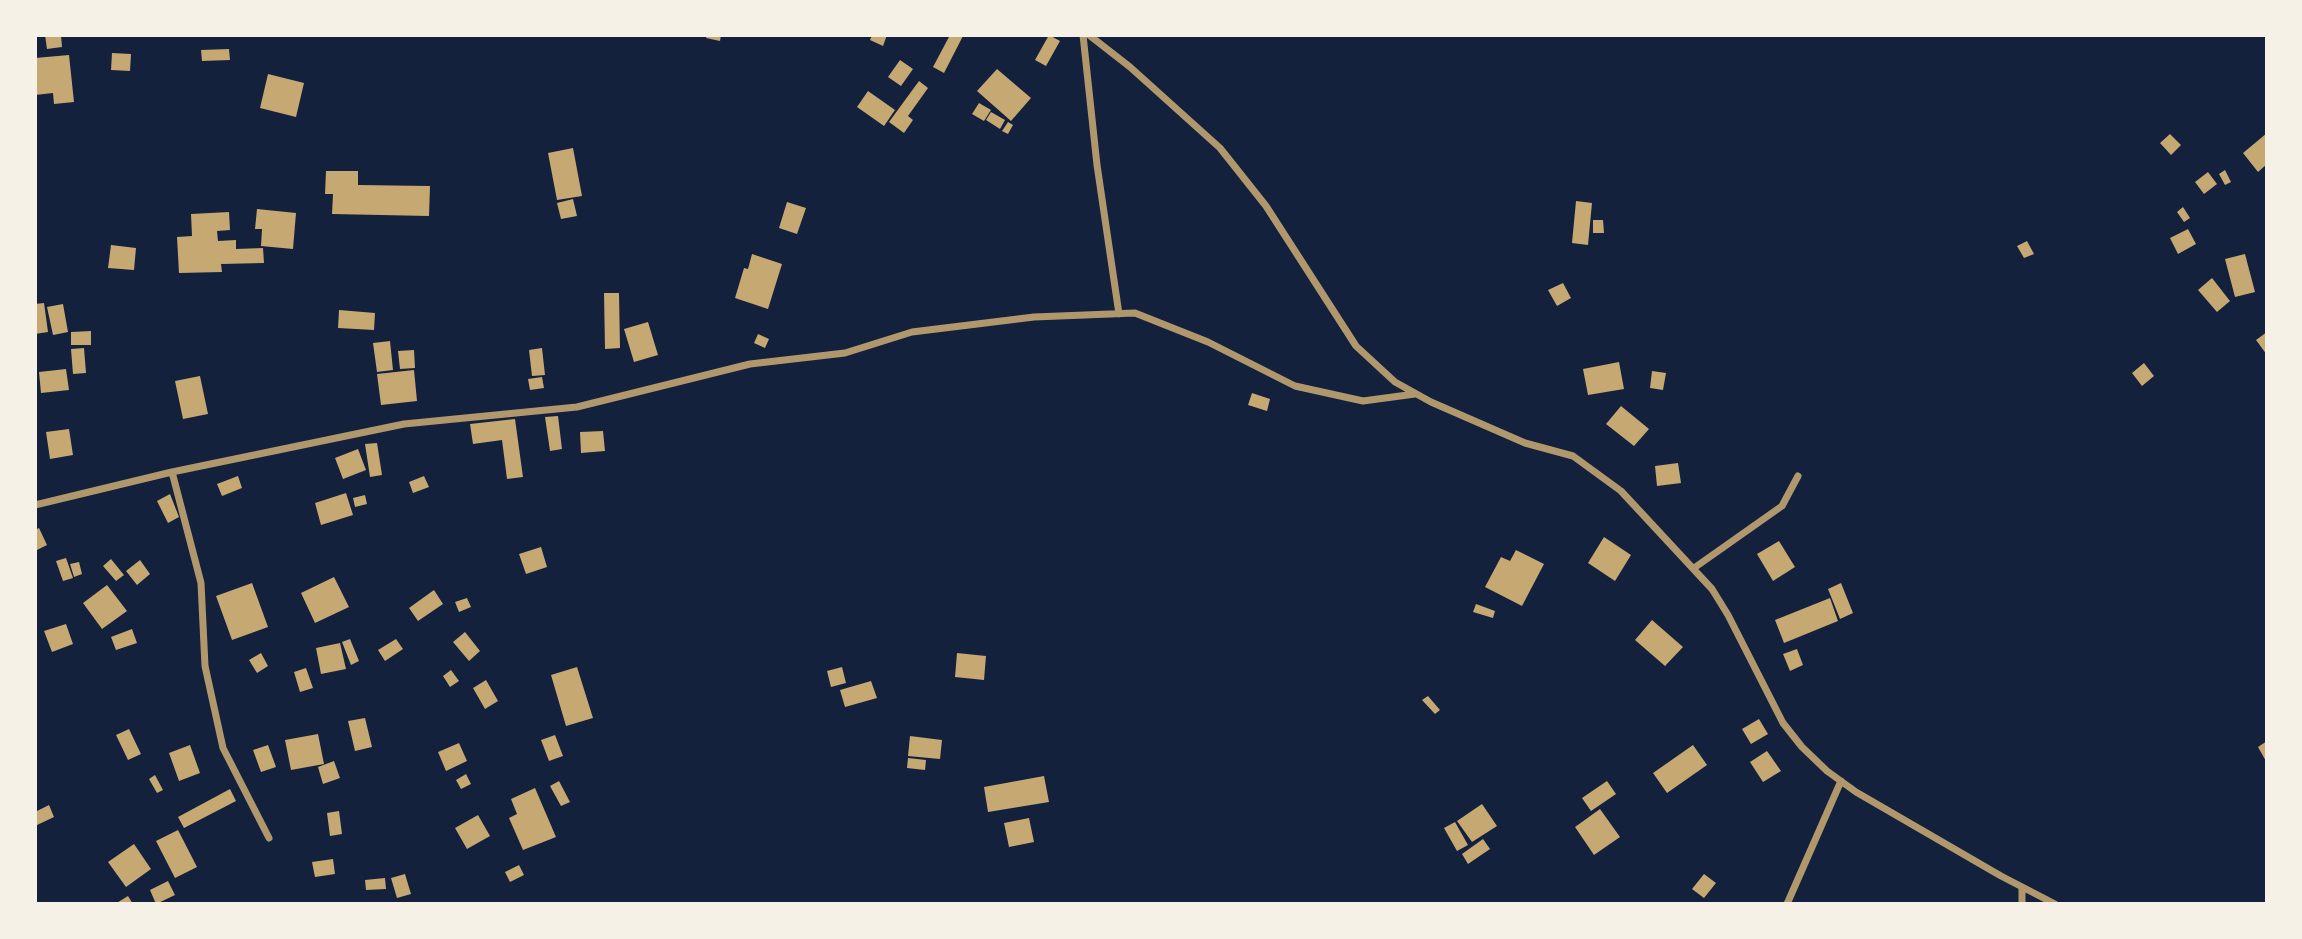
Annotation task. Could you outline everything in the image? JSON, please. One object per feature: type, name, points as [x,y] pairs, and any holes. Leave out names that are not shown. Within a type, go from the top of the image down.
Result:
[{"type":"street","points":[[1083,35],[1097,165],[1119,314]]},
{"type":"street","points":[[1089,35],[1130,67],[1220,148],[1266,206],[1356,346],[1395,382],[1415,394],[1525,443],[1573,456],[1621,491],[1712,589],[1783,723],[1802,747],[1856,792],[2055,904]]},
{"type":"street","points":[[35,505],[172,472],[404,424],[577,407],[750,364],[845,353],[912,332],[1034,317],[1135,313],[1208,342],[1295,386],[1363,401],[1415,394]]},
{"type":"street","points":[[172,472],[201,583],[205,666],[223,748],[269,838]]},
{"type":"street","points":[[1694,568],[1783,506],[1798,476]]},
{"type":"street","points":[[1787,904],[1841,781]]},
{"type":"street","points":[[2022,887],[2022,904]]},
{"type":"building","points":[[45,35],[61,35],[62,47],[47,49]]},
{"type":"building","points":[[707,35],[721,35],[720,41],[706,38]]},
{"type":"building","points":[[872,35],[887,35],[883,46],[870,40]]},
{"type":"building","points":[[950,35],[963,36],[944,73],[933,67]]},
{"type":"building","points":[[1049,35],[1060,41],[1046,66],[1035,60]]},
{"type":"building","points":[[229,49],[230,60],[202,61],[201,50]]},
{"type":"building","points":[[112,53],[131,54],[130,71],[111,70]]},
{"type":"building","points":[[69,55],[74,102],[54,104],[53,93],[35,95],[35,58]]},
{"type":"building","points":[[900,60],[913,69],[901,86],[888,77]]},
{"type":"building","points":[[997,69],[1031,98],[1011,121],[977,91]]},
{"type":"building","points":[[268,74],[304,83],[296,117],[260,108]]},
{"type":"building","points":[[919,81],[928,88],[908,116],[913,120],[904,133],[889,122]]},
{"type":"building","points":[[868,91],[895,110],[884,126],[857,107]]},
{"type":"building","points":[[979,103],[991,110],[984,121],[972,114]]},
{"type":"building","points":[[991,112],[1005,120],[1000,129],[986,120]]},
{"type":"building","points":[[1008,122],[1013,125],[1008,134],[1002,131]]},
{"type":"building","points":[[2267,133],[2267,164],[2258,172],[2243,153]]},
{"type":"building","points":[[2170,134],[2181,145],[2171,155],[2160,143]]},
{"type":"building","points":[[573,148],[582,196],[557,200],[548,153]]},
{"type":"building","points":[[2225,170],[2231,182],[2225,185],[2219,174]]},
{"type":"building","points":[[326,171],[358,171],[358,185],[430,186],[429,216],[332,214],[333,194],[325,194]]},
{"type":"building","points":[[2208,172],[2217,184],[2204,194],[2195,182]]},
{"type":"building","points":[[573,199],[577,216],[561,219],[557,203]]},
{"type":"building","points":[[1576,201],[1592,203],[1588,245],[1572,243]]},
{"type":"building","points":[[787,202],[806,208],[797,234],[779,228]]},
{"type":"building","points":[[2183,207],[2190,218],[2184,222],[2177,212]]},
{"type":"building","points":[[257,209],[296,213],[293,249],[261,246],[262,229],[255,229]]},
{"type":"building","points":[[229,212],[230,230],[217,231],[218,241],[236,240],[236,249],[263,248],[264,263],[221,264],[222,272],[179,273],[177,237],[192,236],[191,214]]},
{"type":"building","points":[[1593,220],[1603,220],[1604,233],[1593,233]]},
{"type":"building","points":[[2188,229],[2196,244],[2178,254],[2170,238]]},
{"type":"building","points":[[2027,241],[2034,254],[2024,258],[2017,246]]},
{"type":"building","points":[[111,245],[136,248],[134,270],[108,268]]},
{"type":"building","points":[[752,254],[782,264],[768,309],[735,298],[744,268],[748,269]]},
{"type":"building","points":[[2245,254],[2255,292],[2235,297],[2225,259]]},
{"type":"building","points":[[2212,278],[2230,301],[2217,312],[2198,290]]},
{"type":"building","points":[[1563,283],[1571,298],[1557,306],[1548,290]]},
{"type":"building","points":[[604,293],[619,293],[620,348],[605,349]]},
{"type":"building","points":[[44,303],[48,332],[35,334],[35,304]]},
{"type":"building","points":[[63,304],[68,332],[53,335],[47,307]]},
{"type":"building","points":[[339,310],[375,313],[374,330],[338,328]]},
{"type":"building","points":[[648,322],[658,355],[634,362],[624,329]]},
{"type":"building","points":[[91,331],[91,345],[71,345],[71,332]]},
{"type":"building","points":[[2267,332],[2267,355],[2256,340]]},
{"type":"building","points":[[758,334],[769,339],[765,348],[754,343]]},
{"type":"building","points":[[390,341],[393,370],[377,372],[373,343]]},
{"type":"building","points":[[84,348],[86,373],[73,374],[71,349]]},
{"type":"building","points":[[542,348],[545,375],[532,376],[529,350]]},
{"type":"building","points":[[414,350],[415,368],[400,369],[398,351]]},
{"type":"building","points":[[1619,362],[1624,389],[1588,395],[1583,369]]},
{"type":"building","points":[[2144,363],[2154,376],[2142,386],[2132,373]]},
{"type":"building","points":[[66,369],[69,390],[41,393],[39,372]]},
{"type":"building","points":[[414,370],[417,401],[381,405],[377,374]]},
{"type":"building","points":[[1652,371],[1666,373],[1663,390],[1650,388]]},
{"type":"building","points":[[200,376],[208,414],[183,419],[175,381]]},
{"type":"building","points":[[542,377],[544,388],[530,390],[528,379]]},
{"type":"building","points":[[1252,393],[1270,399],[1267,411],[1248,405]]},
{"type":"building","points":[[1621,406],[1649,429],[1634,446],[1606,424]]},
{"type":"building","points":[[558,416],[562,449],[550,451],[545,417]]},
{"type":"building","points":[[515,419],[523,477],[507,479],[502,440],[473,444],[470,424]]},
{"type":"building","points":[[69,429],[73,455],[50,459],[46,432]]},
{"type":"building","points":[[603,431],[605,451],[581,453],[580,432]]},
{"type":"building","points":[[377,443],[382,475],[370,477],[365,444]]},
{"type":"building","points":[[358,449],[366,470],[343,479],[335,458]]},
{"type":"building","points":[[1678,463],[1681,483],[1657,486],[1655,466]]},
{"type":"building","points":[[238,476],[242,488],[222,496],[217,484]]},
{"type":"building","points":[[424,476],[429,487],[413,493],[409,482]]},
{"type":"building","points":[[346,493],[353,515],[321,525],[315,503]]},
{"type":"building","points":[[170,494],[179,517],[168,523],[157,501]]},
{"type":"building","points":[[365,495],[367,504],[355,507],[353,498]]},
{"type":"building","points":[[39,528],[47,545],[35,551],[35,530]]},
{"type":"building","points":[[1604,537],[1631,555],[1615,581],[1588,563]]},
{"type":"building","points":[[1779,541],[1795,567],[1773,581],[1757,554]]},
{"type":"building","points":[[541,547],[547,567],[526,574],[519,554]]},
{"type":"building","points":[[1516,550],[1544,564],[1522,606],[1485,587],[1501,557],[1510,561]]},
{"type":"building","points":[[66,558],[73,578],[63,581],[56,561]]},
{"type":"building","points":[[111,559],[124,575],[116,581],[103,566]]},
{"type":"building","points":[[140,560],[150,574],[137,585],[126,571]]},
{"type":"building","points":[[79,562],[82,574],[74,577],[70,564]]},
{"type":"building","points":[[334,577],[349,607],[315,623],[301,593]]},
{"type":"building","points":[[252,583],[268,627],[232,640],[216,596]]},
{"type":"building","points":[[1841,583],[1853,613],[1840,619],[1828,589]]},
{"type":"building","points":[[107,585],[127,611],[102,629],[83,603]]},
{"type":"building","points":[[434,590],[443,604],[418,621],[409,608]]},
{"type":"building","points":[[467,598],[471,607],[459,612],[455,602]]},
{"type":"building","points":[[1830,598],[1838,621],[1784,643],[1775,620]]},
{"type":"building","points":[[1476,604],[1495,611],[1493,618],[1473,612]]},
{"type":"building","points":[[1652,620],[1683,647],[1665,666],[1635,640]]},
{"type":"building","points":[[66,624],[73,644],[52,652],[44,631]]},
{"type":"building","points":[[132,629],[137,643],[116,650],[111,637]]},
{"type":"building","points":[[465,632],[480,651],[469,661],[453,642]]},
{"type":"building","points":[[350,639],[359,661],[351,665],[342,642]]},
{"type":"building","points":[[396,639],[403,649],[385,661],[378,650]]},
{"type":"building","points":[[340,643],[346,669],[321,674],[316,648]]},
{"type":"building","points":[[1797,649],[1803,665],[1790,671],[1783,654]]},
{"type":"building","points":[[261,653],[268,666],[257,673],[249,660]]},
{"type":"building","points":[[957,653],[986,656],[984,680],[955,677]]},
{"type":"building","points":[[577,667],[593,718],[566,726],[551,675]]},
{"type":"building","points":[[842,667],[846,683],[831,687],[827,671]]},
{"type":"building","points":[[306,668],[313,688],[300,692],[294,672]]},
{"type":"building","points":[[451,670],[459,681],[450,687],[443,676]]},
{"type":"building","points":[[486,680],[498,701],[485,709],[473,688]]},
{"type":"building","points":[[871,681],[877,698],[845,707],[840,690]]},
{"type":"building","points":[[1428,696],[1440,710],[1435,714],[1422,700]]},
{"type":"building","points":[[365,718],[372,747],[355,751],[348,721]]},
{"type":"building","points":[[1759,719],[1768,734],[1751,744],[1742,729]]},
{"type":"building","points":[[129,729],[141,754],[128,760],[116,735]]},
{"type":"building","points":[[318,734],[324,764],[291,770],[285,740]]},
{"type":"building","points":[[555,735],[563,756],[549,761],[541,740]]},
{"type":"building","points":[[910,736],[942,740],[940,759],[908,756]]},
{"type":"building","points":[[2267,741],[2267,763],[2258,747]]},
{"type":"building","points":[[459,743],[467,761],[446,771],[438,752]]},
{"type":"building","points":[[190,745],[200,773],[179,781],[169,753]]},
{"type":"building","points":[[268,745],[276,767],[261,772],[253,750]]},
{"type":"building","points":[[1693,745],[1707,765],[1667,793],[1653,773]]},
{"type":"building","points":[[1767,751],[1781,771],[1763,782],[1750,762]]},
{"type":"building","points":[[908,758],[926,760],[925,770],[907,768]]},
{"type":"building","points":[[334,761],[340,778],[323,784],[318,767]]},
{"type":"building","points":[[466,774],[471,784],[461,789],[456,780]]},
{"type":"building","points":[[155,775],[163,790],[157,793],[149,779]]},
{"type":"building","points":[[1044,776],[1049,802],[988,812],[984,787]]},
{"type":"building","points":[[559,781],[570,802],[561,806],[550,786]]},
{"type":"building","points":[[1607,781],[1616,794],[1591,811],[1582,798]]},
{"type":"building","points":[[535,788],[556,837],[523,850],[509,818],[517,814],[511,799]]},
{"type":"building","points":[[230,789],[236,801],[184,828],[178,817]]},
{"type":"building","points":[[1482,804],[1497,826],[1472,842],[1457,821]]},
{"type":"building","points":[[49,805],[54,817],[35,826],[35,812]]},
{"type":"building","points":[[1600,809],[1620,837],[1594,855],[1575,827]]},
{"type":"building","points":[[339,811],[342,834],[330,836],[327,813]]},
{"type":"building","points":[[478,815],[490,836],[467,849],[455,828]]},
{"type":"building","points":[[1029,818],[1034,842],[1009,847],[1004,823]]},
{"type":"building","points":[[1455,822],[1468,845],[1457,851],[1444,828]]},
{"type":"building","points":[[178,830],[197,867],[175,878],[156,841]]},
{"type":"building","points":[[1483,839],[1490,849],[1468,864],[1462,854]]},
{"type":"building","points":[[134,844],[151,869],[126,887],[108,862]]},
{"type":"building","points":[[333,859],[335,874],[315,877],[312,862]]},
{"type":"building","points":[[519,865],[524,875],[510,882],[505,872]]},
{"type":"building","points":[[405,874],[411,894],[397,898],[391,878]]},
{"type":"building","points":[[1704,874],[1716,883],[1704,898],[1692,889]]},
{"type":"building","points":[[385,878],[386,889],[366,890],[365,880]]},
{"type":"building","points":[[168,881],[175,895],[156,904],[150,890]]},
{"type":"building","points":[[128,896],[133,904],[115,904]]}]
